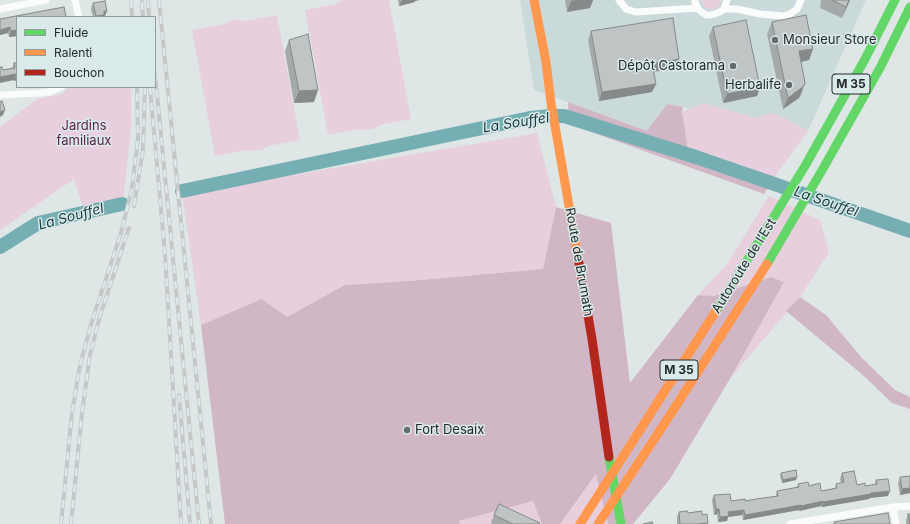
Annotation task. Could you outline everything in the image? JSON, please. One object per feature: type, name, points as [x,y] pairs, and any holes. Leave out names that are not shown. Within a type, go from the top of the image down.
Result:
[{"type":"main road","name":"Route de Brumath","points":[[534,0],[592,339],[606,437],[621,524]]},
{"type":"main road","name":"Autoroute de l’Est","points":[[580,524],[688,356],[805,166],[864,61],[895,0]]},
{"type":"main road","name":"Autoroute de l’Est","points":[[598,524],[706,360],[821,172],[880,68],[910,7]]},
{"type":"street","points":[[0,9],[46,0]]},
{"type":"street","points":[[75,0],[79,16]]},
{"type":"street","points":[[619,0],[626,9],[636,12],[697,8]]},
{"type":"street","points":[[684,8],[694,0],[697,8],[702,13],[711,15],[724,9],[737,9],[760,14],[783,16],[790,14],[797,9],[801,0]]},
{"type":"street","points":[[724,9],[727,0],[737,9]]},
{"type":"street","points":[[0,95],[40,94],[59,88]]},
{"type":"street","points":[[790,524],[910,506]]},
{"type":"street","points":[[893,508],[896,524]]},
{"type":"shaded area","points":[[520,0],[866,0],[808,131],[667,104],[647,131],[534,90]]},
{"type":"shaded area","points":[[568,102],[647,131],[667,104],[683,107],[682,112],[688,149],[745,169],[775,176],[764,194],[569,124]]},
{"type":"shaded area","points":[[556,207],[611,223],[630,383],[698,295],[714,296],[771,277],[784,282],[731,377],[670,479],[633,524],[608,524],[596,474],[560,524],[542,524],[533,501],[459,521],[459,524],[225,524],[201,325],[262,299],[287,317],[345,285],[543,269]]},
{"type":"shaded area","points":[[800,297],[826,315],[862,358],[895,390],[910,397],[910,409],[892,403],[864,376],[786,311]]},
{"type":"green space","points":[[342,0],[389,0],[411,119],[380,125],[374,129],[359,129],[328,135],[305,10],[336,4]]},
{"type":"green space","points":[[701,0],[721,0],[721,2],[718,7],[712,10],[706,8]]},
{"type":"green space","points":[[277,15],[300,140],[268,146],[262,150],[247,150],[215,156],[192,30],[224,24],[238,19],[244,21]]},
{"type":"green space","name":"Jardins familiaux","points":[[68,88],[131,88],[131,128],[123,204],[84,211],[74,179],[0,230],[0,127],[37,99],[62,94]]},
{"type":"green space","points":[[703,103],[755,118],[772,113],[808,131],[775,176],[745,169],[688,149],[682,112]]},
{"type":"green space","points":[[537,133],[556,207],[543,269],[345,285],[287,317],[262,299],[201,325],[182,194]]},
{"type":"green space","points":[[769,196],[820,220],[829,252],[800,297],[731,377],[784,282],[771,277],[714,296],[698,295],[727,264]]},
{"type":"green space","points":[[597,473],[608,524],[560,524]]},
{"type":"green space","points":[[533,501],[542,524],[459,524],[459,521]]},
{"type":"building","points":[[832,0],[849,0],[846,7]]},
{"type":"building","points":[[105,1],[107,11],[104,11],[104,15],[96,16],[93,3]]},
{"type":"building","points":[[64,7],[66,16],[16,16]]},
{"type":"building","points":[[806,15],[813,49],[799,51],[805,83],[804,86],[788,98],[772,22]]},
{"type":"building","points":[[16,16],[16,30],[11,31],[10,27],[0,30],[0,19]]},
{"type":"building","points":[[673,18],[679,59],[652,64],[656,84],[602,92],[591,31]]},
{"type":"building","name":"Dépôt Castorama","points":[[746,20],[760,87],[727,94],[713,27]]},
{"type":"building","points":[[308,34],[318,90],[299,91],[289,40]]},
{"type":"building","points":[[14,63],[16,63],[16,74],[0,77],[0,67],[2,67],[3,70],[15,68]]},
{"type":"building","points":[[2,101],[5,110],[0,112],[0,102]]},
{"type":"building","points":[[796,470],[797,477],[783,480],[781,473]]},
{"type":"building","points":[[854,471],[857,485],[865,483],[865,486],[877,484],[876,480],[888,479],[890,491],[745,515],[744,510],[728,512],[729,516],[720,517],[719,509],[716,509],[714,495],[730,494],[731,501],[745,499],[745,501],[778,496],[777,491],[799,487],[798,484],[808,482],[809,486],[820,483],[821,491],[837,488],[836,484],[844,482],[842,473]]},
{"type":"building","points":[[910,476],[910,488],[902,489],[900,477]]},
{"type":"building","points":[[499,504],[540,523],[513,524],[494,515]]},
{"type":"building","points":[[687,511],[688,513],[702,511],[702,515],[707,514],[708,523],[680,524],[679,512]]},
{"type":"building","points":[[888,513],[890,524],[834,524],[834,522]]},
{"type":"waterway","name":"La Souffel","points":[[182,191],[530,118],[564,116],[696,157],[910,231]]},
{"type":"waterway","name":"La Souffel","points":[[0,247],[38,223],[122,204]]},
{"type":"railway","points":[[131,0],[132,16]]},
{"type":"railway","points":[[148,0],[149,16]]},
{"type":"railway","points":[[159,0],[211,524]]},
{"type":"railway","points":[[142,2],[143,16]]},
{"type":"railway","points":[[156,84],[199,524]]},
{"type":"railway","points":[[61,524],[72,413],[80,365],[92,321],[121,233],[132,188],[138,138],[137,88]]},
{"type":"railway","points":[[134,206],[143,150],[145,88]]},
{"type":"railway","points":[[150,88],[165,254],[181,524]]},
{"type":"railway","points":[[71,524],[82,413],[90,355],[100,316],[129,228]]},
{"type":"railway","points":[[179,395],[190,524]]},
{"type":"traffic: fast","points":[[716,311],[805,166],[864,61],[895,0]]},
{"type":"traffic: fast","points":[[767,264],[880,68],[910,7]]},
{"type":"traffic: fast","points":[[609,457],[621,524]]},
{"type":"traffic: slow","points":[[534,0],[546,62],[551,103],[579,263]]},
{"type":"traffic: slow","points":[[598,524],[767,264]]},
{"type":"traffic: slow","points":[[580,524],[716,311]]},
{"type":"traffic: jam","points":[[579,263],[592,339],[609,457]]},
{"type":"place","name":"Monsieur Store","points":[[775,40]]},
{"type":"place","name":"Dépôt Castorama","points":[[733,66]]},
{"type":"place","name":"Herbalife","points":[[789,85]]},
{"type":"place","name":"Fort Desaix","points":[[407,430]]}]
